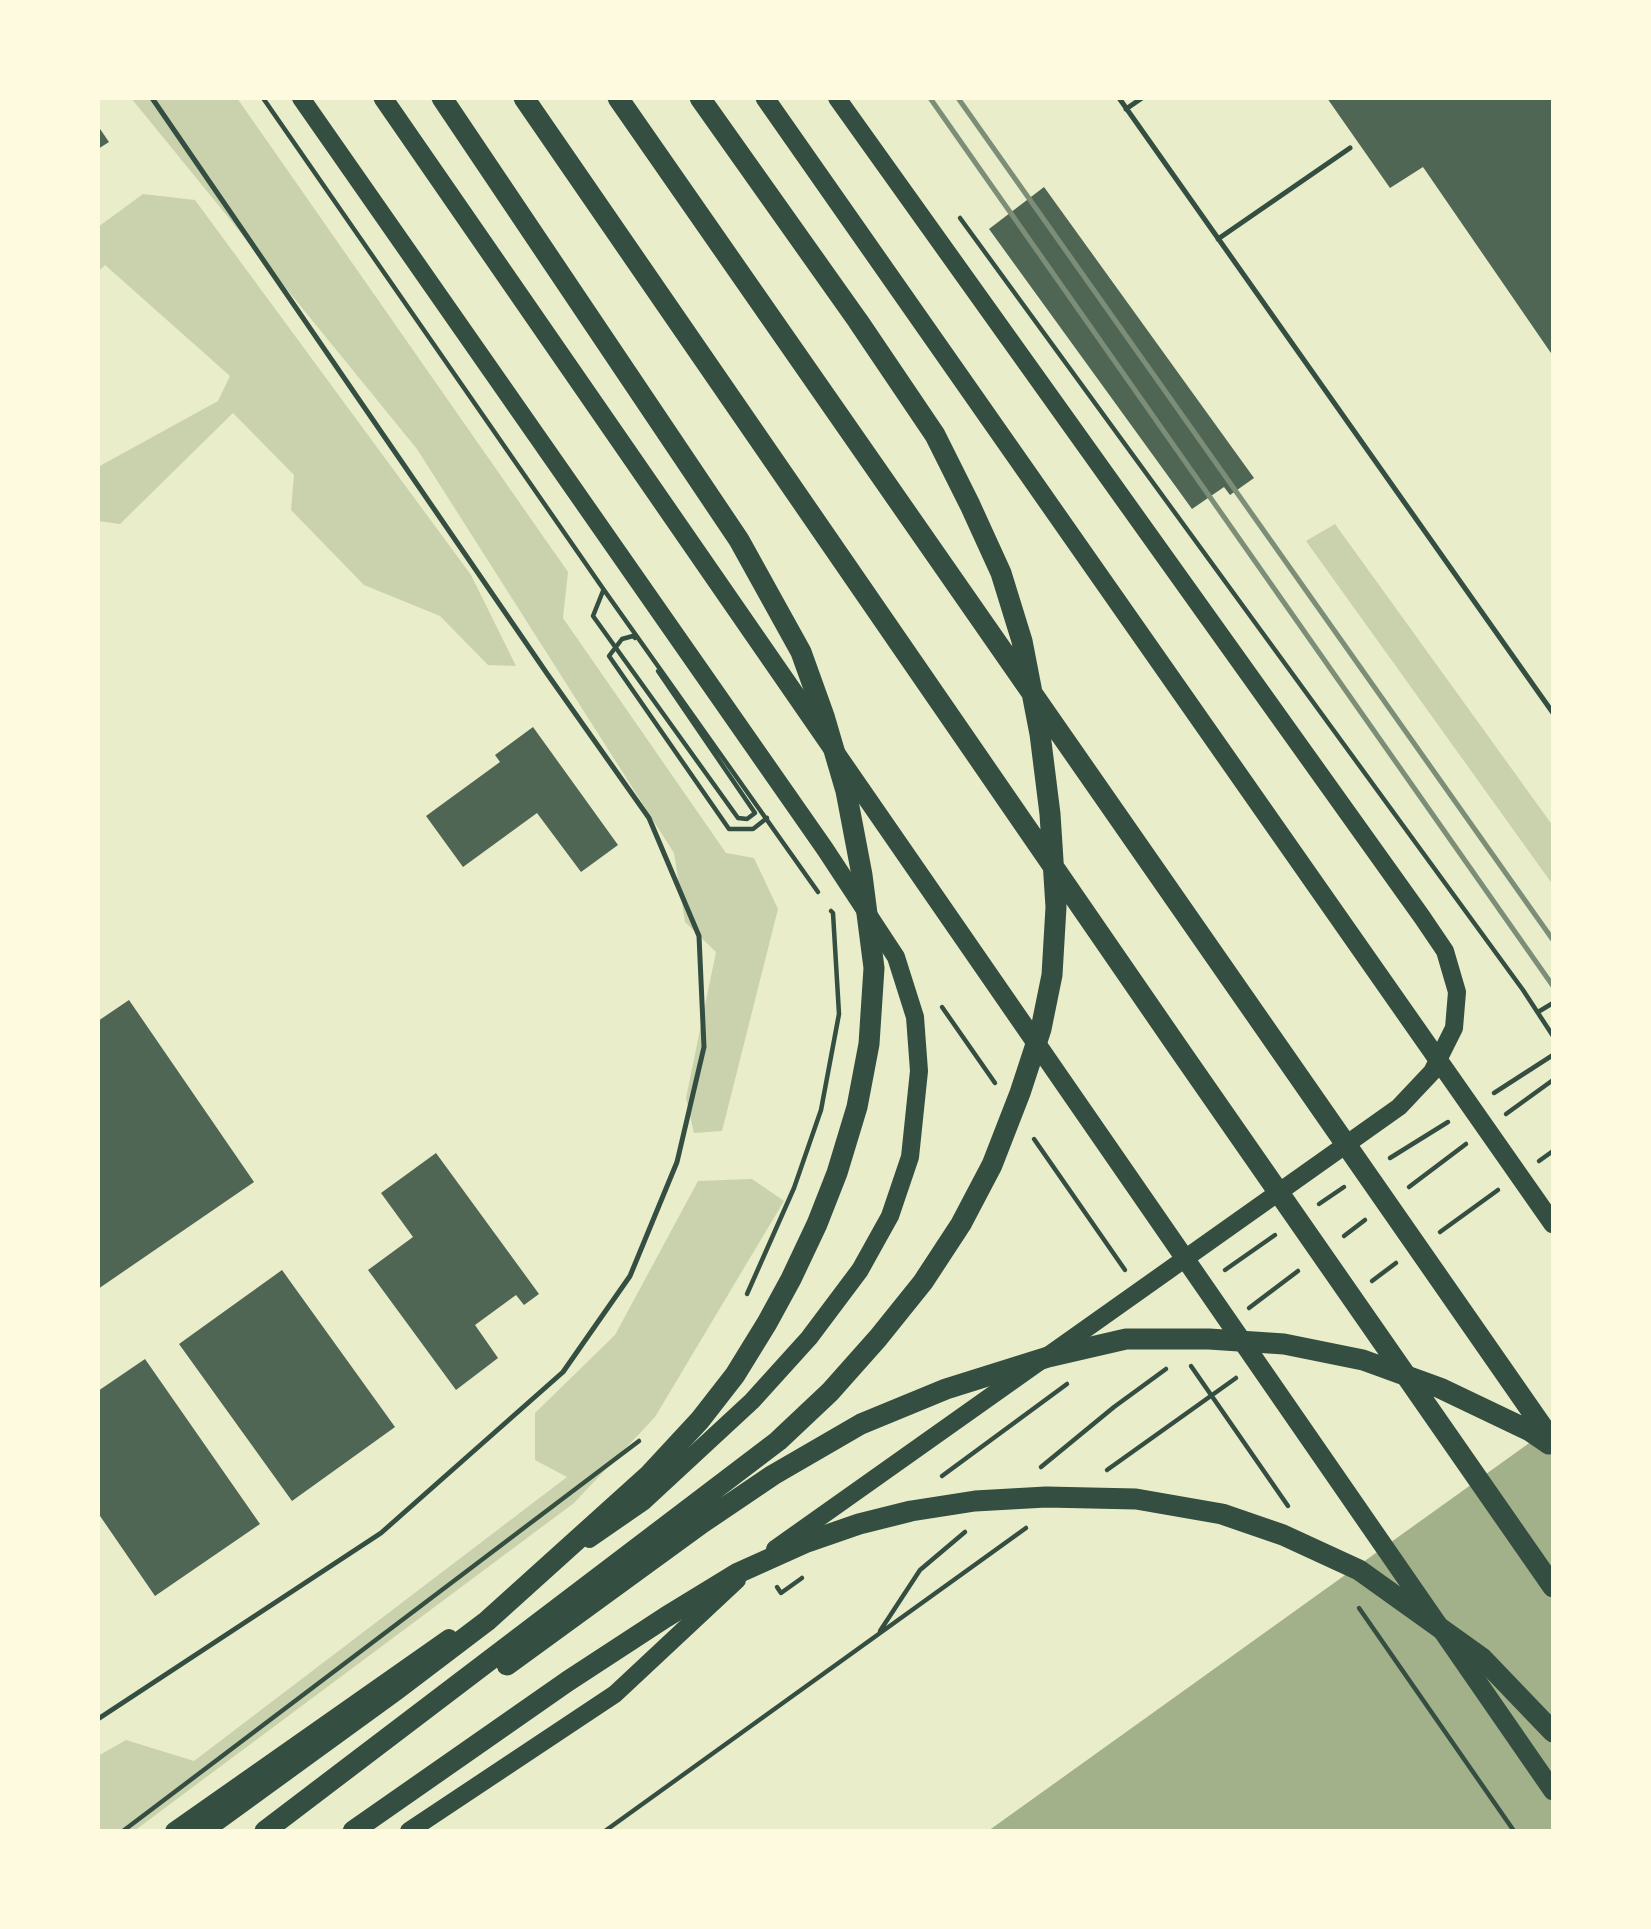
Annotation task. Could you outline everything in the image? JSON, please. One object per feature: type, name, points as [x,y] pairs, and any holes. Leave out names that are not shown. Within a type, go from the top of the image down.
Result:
[{"type":"highway","points":[[383,98],[1553,1791]]},
{"type":"highway","points":[[202,1831],[487,1621],[650,1475],[700,1420],[735,1375],[767,1323],[817,1224],[837,1173],[857,1107],[869,1044],[874,968],[862,875],[846,791],[824,716],[801,652],[739,540],[442,98]]},
{"type":"highway","points":[[524,98],[1553,1587]]},
{"type":"highway","points":[[618,98],[1553,1445]]},
{"type":"highway","points":[[265,1831],[778,1441],[830,1392],[915,1291],[961,1224],[992,1166],[1041,1029],[1052,975],[1056,907],[1050,814],[1040,734],[1022,641],[1001,573],[935,435],[700,98]]},
{"type":"highway","points":[[765,98],[1553,1224]]},
{"type":"highway","points":[[279,1831],[702,1523],[773,1475],[861,1424],[946,1389],[1048,1357],[1126,1339],[1209,1339],[1284,1345],[1363,1360],[1440,1388],[1530,1431],[1553,1445]]},
{"type":"highway","points":[[353,1831],[568,1681],[738,1573],[807,1542],[859,1524],[911,1511],[975,1501],[1046,1497],[1136,1499],[1222,1514],[1283,1535],[1359,1570],[1482,1658],[1553,1732]]},
{"type":"main road","points":[[174,1831],[644,1500],[752,1401],[817,1328],[860,1270],[890,1216],[910,1157],[919,1071],[915,1017],[896,957],[825,849],[301,98]]},
{"type":"main road","points":[[410,1831],[615,1694],[757,1562],[1399,1107],[1432,1072],[1454,1028],[1457,992],[1445,951],[837,98]]},
{"type":"lane","points":[[98,1719],[381,1533],[562,1372],[630,1276],[677,1162],[704,1048],[699,936],[649,818],[152,98]]},
{"type":"lane","points":[[1119,98],[1553,713]]},
{"type":"lane","points":[[1126,109],[1142,98]]},
{"type":"lane","points":[[1218,239],[1350,148]]},
{"type":"path","points":[[263,98],[604,590],[833,913],[839,1014],[821,1110],[794,1188],[744,1301]]},
{"type":"path","points":[[954,211],[1553,1036]]},
{"type":"path","points":[[604,590],[593,617],[601,628],[609,639],[617,650],[625,661],[633,673],[642,684],[738,818],[747,819],[755,813],[633,636],[621,639],[615,648],[609,656],[729,829],[753,829],[774,813]]},
{"type":"path","points":[[939,1003],[995,1084]]},
{"type":"path","points":[[1538,1012],[1553,1003]]},
{"type":"path","points":[[1027,1130],[1131,1279]]},
{"type":"path","points":[[1187,1360],[1291,1509]]},
{"type":"path","points":[[122,1831],[645,1436]]},
{"type":"path","points":[[1354,1601],[1514,1831]]},
{"type":"shaded area","points":[[131,98],[237,98],[568,572],[563,618],[726,853],[754,858],[778,909],[722,1131],[694,1133],[686,1098],[716,952],[685,922],[674,853],[417,449]]},
{"type":"shaded area","points":[[143,194],[195,200],[471,575],[516,666],[488,665],[440,616],[364,585],[291,510],[294,475],[233,413],[120,524],[98,521],[98,467],[218,401],[230,376],[105,265],[98,272],[98,227]]},
{"type":"shaded area","points":[[1335,524],[1553,826],[1553,885],[1306,541]]},
{"type":"shaded area","points":[[752,1179],[784,1201],[655,1417],[574,1503],[134,1831],[98,1831],[98,1756],[126,1740],[194,1761],[567,1477],[535,1460],[535,1413],[615,1335],[698,1181]]},
{"type":"shaded area","points":[[1553,1426],[1553,1831],[988,1831]]},
{"type":"pier","points":[[1553,1422],[1553,1425],[985,1831],[986,1828]]},
{"type":"building","points":[[1327,98],[1553,98],[1553,356],[1423,167],[1390,188]]},
{"type":"building","points":[[98,126],[109,142],[98,149]]},
{"type":"building","points":[[1044,187],[1254,478],[1230,495],[1224,487],[1192,509],[989,229]]},
{"type":"building","points":[[533,727],[618,845],[581,872],[537,813],[463,867],[426,816],[500,762],[495,755]]},
{"type":"building","points":[[129,1000],[254,1182],[98,1289],[98,1021]]},
{"type":"building","points":[[436,1153],[539,1294],[524,1305],[516,1295],[475,1325],[498,1358],[456,1390],[368,1270],[413,1237],[381,1193]]},
{"type":"building","points":[[282,1270],[395,1427],[292,1501],[179,1344]]},
{"type":"building","points":[[145,1359],[260,1524],[155,1596],[98,1513],[98,1391]]},
{"type":"railway","points":[[930,98],[1553,986]]},
{"type":"railway","points":[[958,98],[1553,940]]}]
